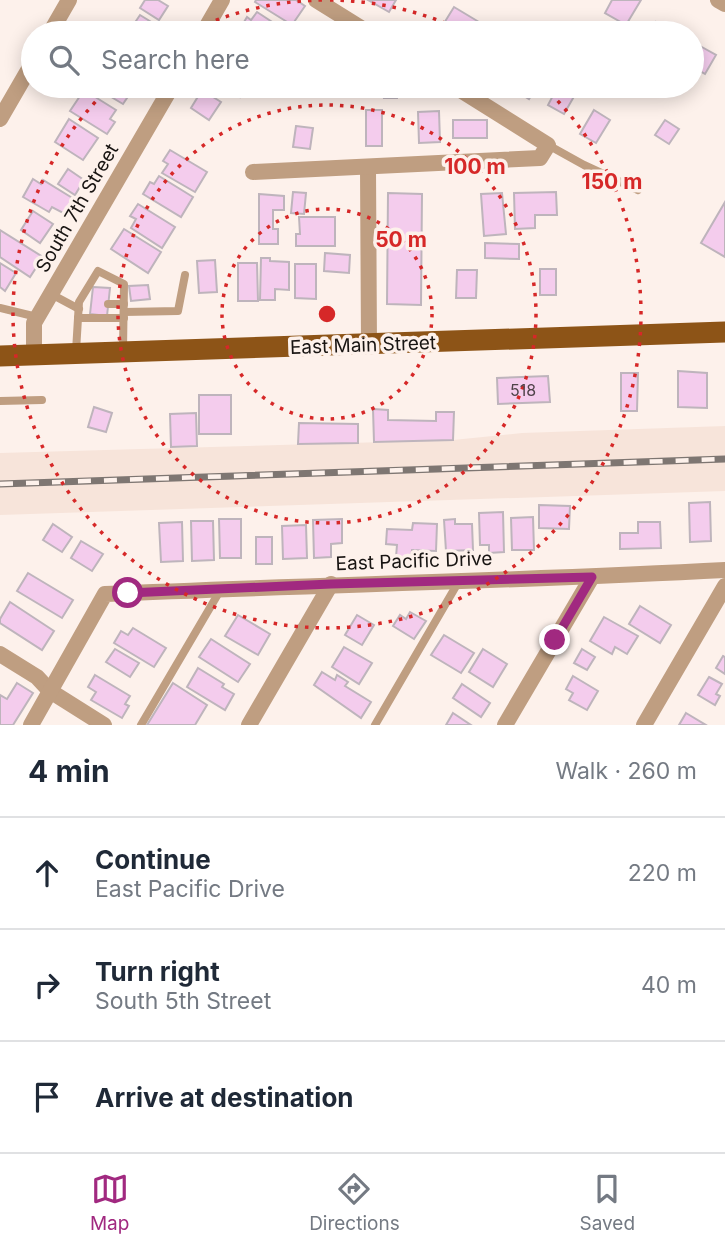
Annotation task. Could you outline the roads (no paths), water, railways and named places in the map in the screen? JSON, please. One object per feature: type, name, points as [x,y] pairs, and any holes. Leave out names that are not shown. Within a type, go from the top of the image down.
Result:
[{"type":"main road","name":"East Main Street","points":[[0,356],[725,332]]},
{"type":"street","points":[[57,21],[69,0]]},
{"type":"street","points":[[210,21],[222,0]]},
{"type":"street","points":[[316,0],[350,21]]},
{"type":"street","points":[[718,0],[725,5]]},
{"type":"street","points":[[0,119],[21,83]]},
{"type":"street","name":"South 7th Street","points":[[34,355],[34,323],[37,317],[165,98]]},
{"type":"street","points":[[253,172],[540,158],[548,145],[473,98]]},
{"type":"street","points":[[368,168],[369,345]]},
{"type":"street","name":"East Pacific Drive","points":[[50,691],[105,594],[331,584],[592,577],[725,569]]},
{"type":"street","points":[[505,725],[592,577]]},
{"type":"street","points":[[249,725],[331,584]]},
{"type":"street","points":[[644,725],[725,586]]},
{"type":"street","points":[[0,654],[37,677],[50,691],[104,725]]},
{"type":"street","points":[[31,725],[50,691]]},
{"type":"lane","points":[[548,145],[638,190]]},
{"type":"lane","points":[[76,354],[79,310],[98,271],[124,284],[123,352]]},
{"type":"lane","points":[[51,294],[79,310],[178,311],[185,275]]},
{"type":"lane","points":[[79,310],[91,303]]},
{"type":"lane","points":[[108,304],[124,312]]},
{"type":"lane","points":[[0,309],[37,317]]},
{"type":"lane","points":[[0,401],[42,400]]},
{"type":"lane","points":[[375,725],[459,581]]},
{"type":"lane","points":[[141,725],[220,589]]},
{"type":"railway","points":[[0,484],[725,459]]}]
